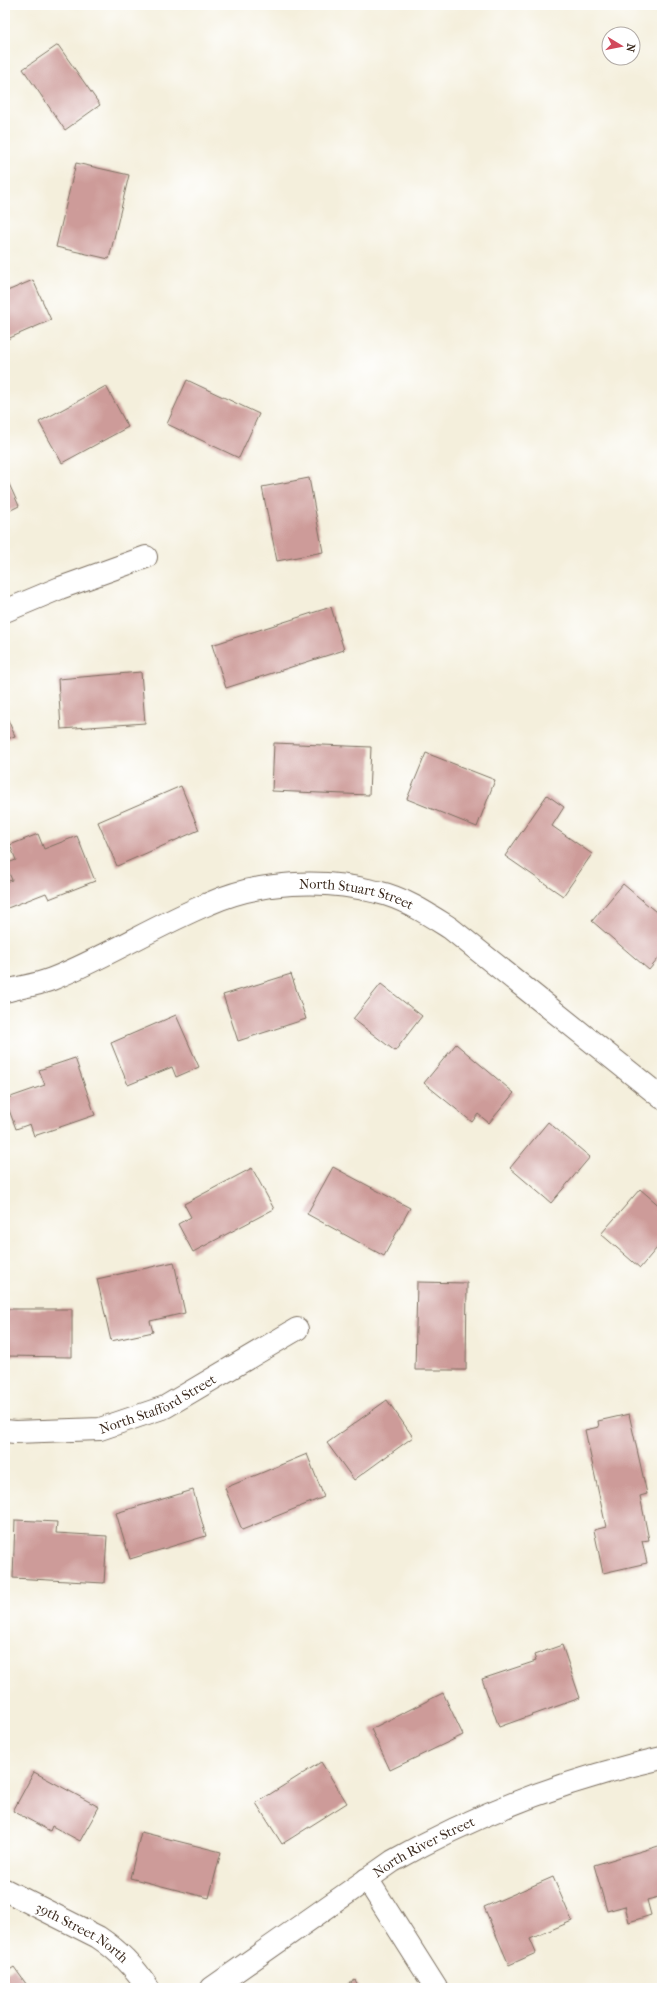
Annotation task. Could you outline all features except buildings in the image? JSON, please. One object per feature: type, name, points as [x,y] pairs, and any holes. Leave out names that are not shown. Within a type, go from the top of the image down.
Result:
[{"type":"street","points":[[5,611],[60,588],[146,557]]},
{"type":"street","name":"North Stuart Street","points":[[5,991],[51,979],[208,903],[250,890],[295,884],[340,885],[378,892],[418,908],[450,928],[662,1098]]},
{"type":"street","name":"North Stafford Street","points":[[5,1431],[15,1432],[100,1429],[165,1407],[297,1329]]},
{"type":"street","name":"North River Street","points":[[212,1988],[367,1879],[421,1845],[488,1814],[567,1785],[607,1772],[662,1758]]},
{"type":"street","points":[[367,1879],[436,1988]]},
{"type":"street","name":"39th Street North","points":[[5,1890],[98,1937],[112,1946],[135,1969],[148,1988]]}]
